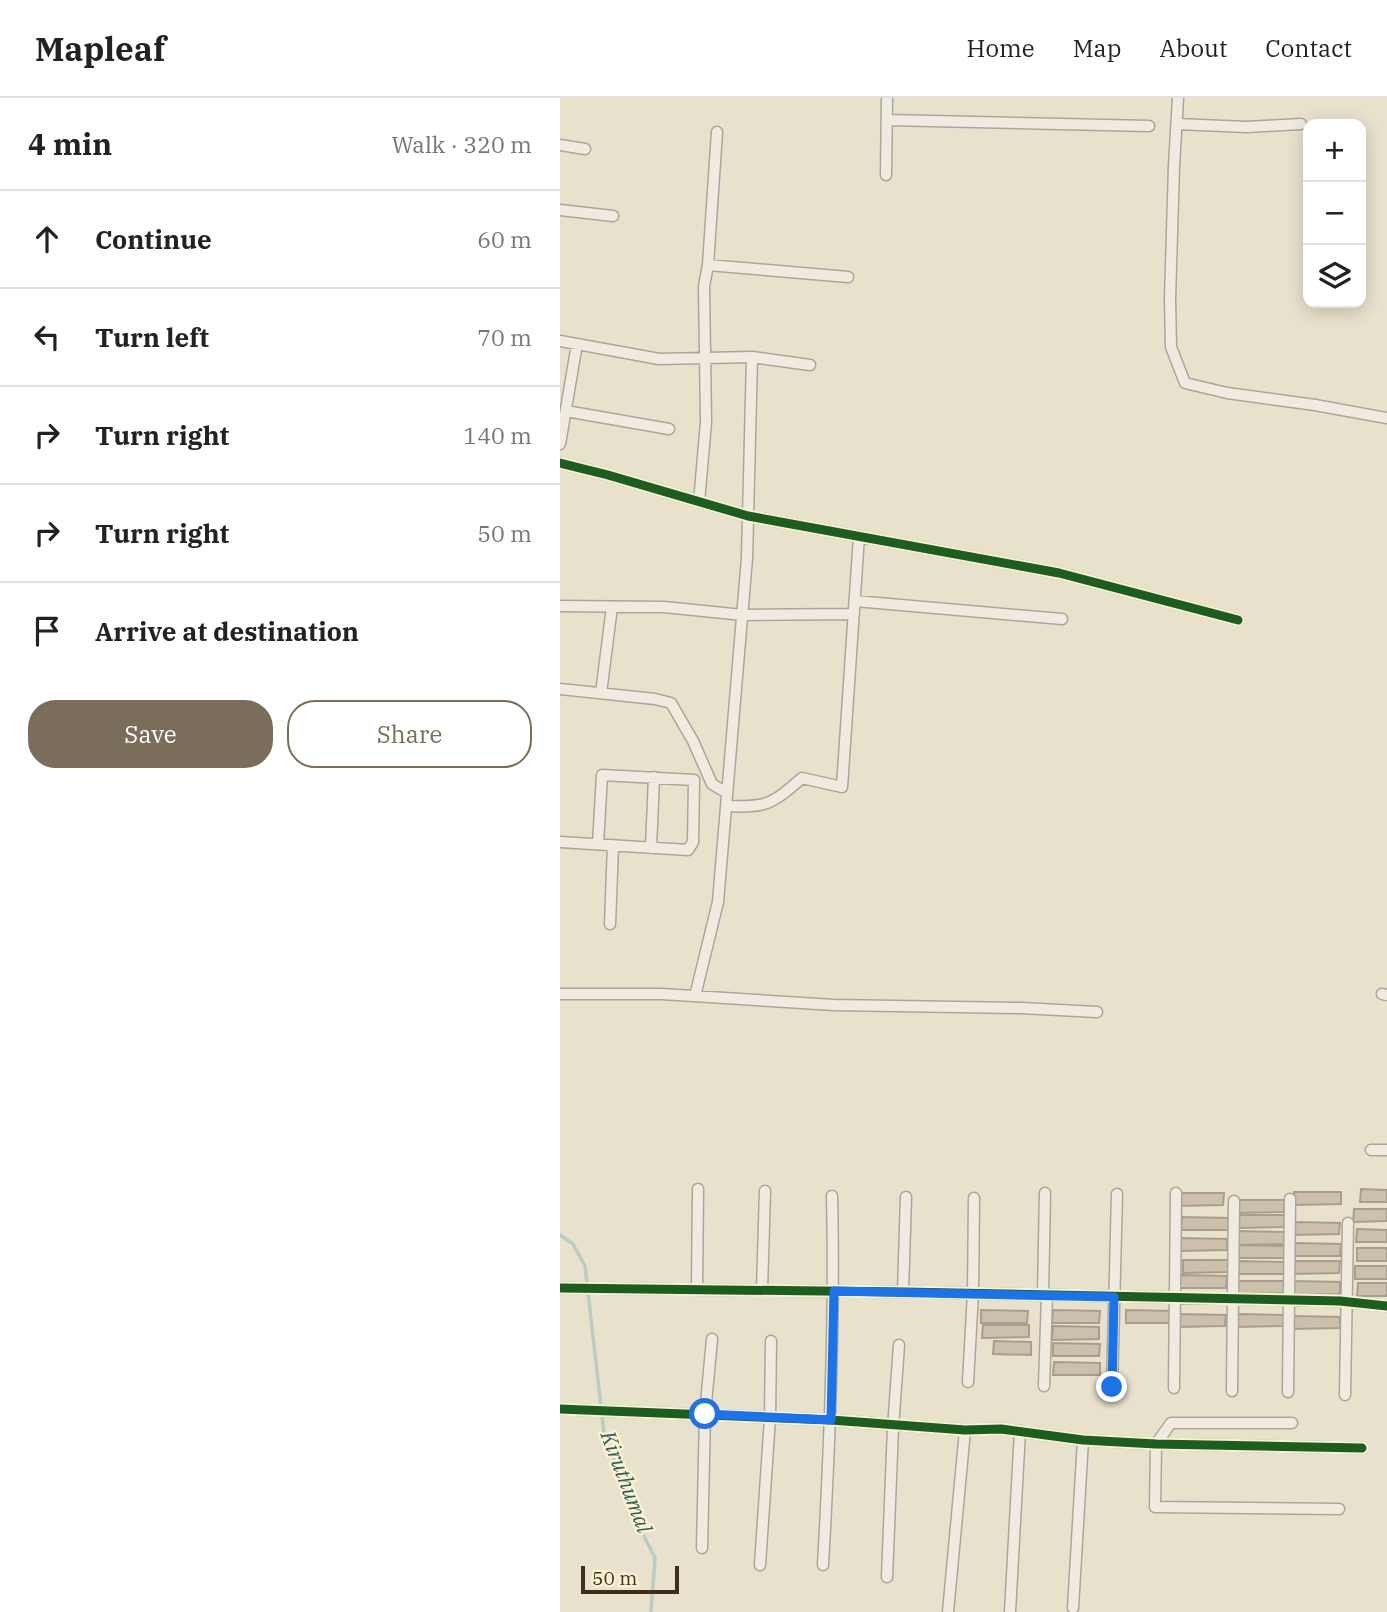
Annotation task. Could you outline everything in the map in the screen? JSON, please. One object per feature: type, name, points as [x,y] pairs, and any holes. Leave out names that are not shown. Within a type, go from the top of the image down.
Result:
[{"type":"street","points":[[886,175],[887,98]]},
{"type":"street","points":[[1178,98],[1170,299],[1171,347],[1185,383],[1227,393],[1387,418]]},
{"type":"street","points":[[887,120],[1149,125]]},
{"type":"street","points":[[1177,124],[1247,127],[1301,124]]},
{"type":"street","points":[[699,502],[706,422],[704,286],[708,265],[717,132]]},
{"type":"street","points":[[560,145],[585,149]]},
{"type":"street","points":[[560,210],[613,216]]},
{"type":"street","points":[[708,265],[848,276]]},
{"type":"street","points":[[560,341],[659,359],[752,357],[810,365]]},
{"type":"street","points":[[560,444],[577,344]]},
{"type":"street","points":[[695,996],[718,902],[743,615],[752,357]]},
{"type":"street","points":[[566,411],[669,429]]},
{"type":"street","points":[[560,463],[748,516],[1059,573],[1238,620]]},
{"type":"street","points":[[726,806],[758,807],[777,799],[802,778],[842,787],[859,536]]},
{"type":"street","points":[[855,601],[1062,619]]},
{"type":"street","points":[[560,606],[664,607],[743,615],[854,614]]},
{"type":"street","points":[[601,694],[612,607]]},
{"type":"street","points":[[560,689],[671,703],[693,741],[712,784],[727,793]]},
{"type":"street","points":[[560,842],[688,850],[693,842],[694,780],[602,775],[598,844]]},
{"type":"street","points":[[651,848],[654,778]]},
{"type":"street","points":[[610,924],[613,845]]},
{"type":"street","points":[[560,994],[662,994],[834,1005],[1097,1012]]},
{"type":"street","points":[[1371,1150],[1387,1150]]},
{"type":"street","points":[[697,1289],[698,1189]]},
{"type":"street","points":[[762,1290],[765,1191]]},
{"type":"street","points":[[1044,1386],[1045,1193]]},
{"type":"street","points":[[1174,1388],[1176,1193]]},
{"type":"street","points":[[1112,1387],[1117,1194]]},
{"type":"street","points":[[823,1565],[831,1420],[834,1291],[832,1196]]},
{"type":"street","points":[[903,1292],[906,1197]]},
{"type":"street","points":[[968,1382],[974,1198]]},
{"type":"street","points":[[1288,1392],[1290,1199]]},
{"type":"street","points":[[1232,1391],[1234,1201]]},
{"type":"street","points":[[1345,1395],[1348,1223]]},
{"type":"street","points":[[560,1288],[1045,1294],[1346,1302],[1387,1306]]},
{"type":"street","points":[[702,1548],[705,1414],[712,1339]]},
{"type":"street","points":[[760,1565],[770,1418],[771,1341]]},
{"type":"street","points":[[887,1577],[900,1345]]},
{"type":"street","points":[[560,1409],[1020,1431],[1083,1440],[1156,1444],[1362,1448]]},
{"type":"street","points":[[1292,1423],[1171,1423],[1156,1444],[1155,1507],[1339,1508]]},
{"type":"street","points":[[948,1612],[965,1430]]},
{"type":"street","points":[[1010,1612],[1020,1431]]},
{"type":"street","points":[[1073,1608],[1083,1440]]},
{"type":"building","points":[[1361,1189],[1387,1190],[1387,1202],[1360,1202]]},
{"type":"building","points":[[1294,1192],[1341,1192],[1341,1204],[1294,1205]]},
{"type":"building","points":[[1177,1193],[1224,1193],[1223,1205],[1177,1206]]},
{"type":"building","points":[[1238,1200],[1285,1200],[1284,1212],[1238,1213]]},
{"type":"building","points":[[1354,1209],[1387,1209],[1387,1221],[1353,1222]]},
{"type":"building","points":[[1238,1215],[1285,1215],[1284,1227],[1238,1228]]},
{"type":"building","points":[[1182,1217],[1229,1218],[1228,1230],[1181,1230]]},
{"type":"building","points":[[1293,1222],[1340,1223],[1339,1234],[1293,1235]]},
{"type":"building","points":[[1357,1229],[1387,1230],[1387,1242],[1356,1242]]},
{"type":"building","points":[[1238,1231],[1285,1232],[1284,1244],[1238,1245]]},
{"type":"building","points":[[1181,1238],[1227,1239],[1227,1250],[1180,1251]]},
{"type":"building","points":[[1294,1243],[1341,1244],[1340,1256],[1293,1256]]},
{"type":"building","points":[[1238,1245],[1284,1246],[1284,1258],[1237,1258]]},
{"type":"building","points":[[1357,1248],[1387,1248],[1387,1261],[1357,1261]]},
{"type":"building","points":[[1183,1260],[1230,1260],[1229,1272],[1183,1273]]},
{"type":"building","points":[[1238,1261],[1285,1262],[1284,1274],[1238,1274]]},
{"type":"building","points":[[1293,1261],[1340,1261],[1339,1273],[1293,1274]]},
{"type":"building","points":[[1355,1266],[1387,1266],[1387,1279],[1355,1279]]},
{"type":"building","points":[[1180,1275],[1227,1276],[1226,1288],[1180,1288]]},
{"type":"building","points":[[1238,1281],[1284,1281],[1284,1293],[1237,1294]]},
{"type":"building","points":[[1294,1281],[1340,1282],[1340,1294],[1293,1295]]},
{"type":"building","points":[[1358,1283],[1387,1283],[1387,1296],[1357,1296]]},
{"type":"building","points":[[981,1310],[1028,1311],[1027,1323],[981,1323]]},
{"type":"building","points":[[1053,1310],[1100,1311],[1099,1323],[1052,1323]]},
{"type":"building","points":[[1126,1310],[1173,1311],[1172,1323],[1126,1323]]},
{"type":"building","points":[[1179,1314],[1226,1315],[1225,1326],[1178,1327]]},
{"type":"building","points":[[1238,1314],[1285,1315],[1284,1326],[1237,1327]]},
{"type":"building","points":[[1294,1316],[1340,1317],[1340,1328],[1293,1329]]},
{"type":"building","points":[[983,1325],[1029,1325],[1029,1337],[982,1338]]},
{"type":"building","points":[[1053,1326],[1099,1327],[1099,1339],[1052,1340]]},
{"type":"building","points":[[994,1341],[1031,1342],[1031,1355],[993,1354]]},
{"type":"building","points":[[1053,1343],[1100,1344],[1099,1356],[1053,1356]]},
{"type":"building","points":[[1054,1362],[1100,1363],[1100,1375],[1053,1375]]},
{"type":"waterway","name":"Kiruthumal","points":[[560,1235],[573,1244],[585,1266],[604,1433],[641,1530],[655,1558],[651,1612]]},
{"type":"cycle path","points":[[560,463],[748,516],[1059,573],[1238,620]]},
{"type":"cycle path","points":[[560,1288],[1340,1301],[1387,1306]]},
{"type":"cycle path","points":[[560,1409],[831,1420],[965,1430],[1001,1429],[1083,1440],[1156,1444],[1362,1448]]},
{"type":"route","points":[[705,1414],[831,1420],[834,1291],[1114,1297],[1112,1387]]}]
